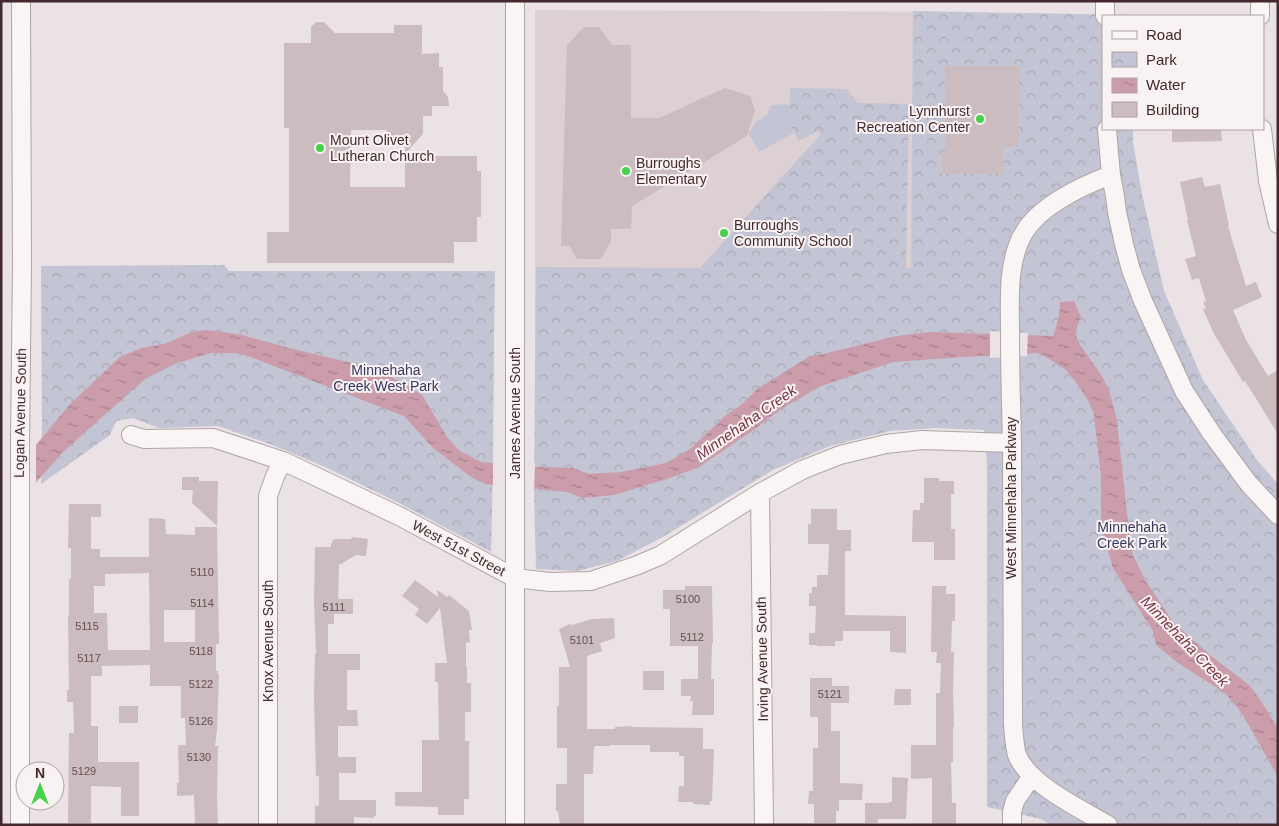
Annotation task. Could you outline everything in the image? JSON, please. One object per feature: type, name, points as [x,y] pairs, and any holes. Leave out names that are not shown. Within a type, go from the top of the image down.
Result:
[{"type":"street","name":"Logan Avenue South","points":[[20,825],[21,1]]},
{"type":"street","name":"James Avenue South","points":[[515,1],[515,825]]},
{"type":"street","points":[[1105,1],[1105,15]]},
{"type":"street","points":[[1260,1],[1260,15]]},
{"type":"street","points":[[1107,130],[1110,175],[1117,212],[1131,270],[1143,301],[1184,391],[1212,434],[1244,476],[1278,515]]},
{"type":"street","points":[[1262,130],[1268,182],[1278,224]]},
{"type":"street","name":"West Minnehaha Parkway","points":[[1108,825],[1066,800],[1032,776],[1017,754],[1013,724],[1010,310],[1014,258],[1027,228],[1043,211],[1068,194],[1093,181],[1110,175]]},
{"type":"street","name":"West 51st Street","points":[[131,435],[144,439],[213,438],[283,461],[399,516],[515,578],[550,582],[591,581],[661,555],[760,493],[802,470],[840,455],[886,444],[922,440],[1012,443]]},
{"type":"street","name":"Knox Avenue South","points":[[268,825],[268,496],[274,476],[283,461]]},
{"type":"street","name":"Irving Avenue South","points":[[760,493],[764,825]]},
{"type":"street","points":[[1012,825],[1012,812],[1015,801],[1032,776]]},
{"type":"shaded area","name":"Burroughs Community School","points":[[535,10],[950,12],[911,269],[535,444]]},
{"type":"green space","name":"Minnehaha Creek Park","points":[[913,11],[1133,15],[1102,15],[1102,130],[1133,130],[1133,142],[1142,194],[1164,291],[1203,380],[1257,460],[1278,484],[1278,825],[1051,825],[1041,819],[987,807],[987,464],[984,430],[935,428],[890,431],[830,446],[773,470],[661,538],[617,561],[577,571],[536,569],[534,493],[536,267],[700,268],[821,134],[818,131],[799,141],[789,123],[790,88],[846,89],[858,103],[909,104],[906,268],[911,268]]},
{"type":"green space","points":[[789,104],[789,123],[794,133],[759,152],[749,133],[756,122],[767,115],[771,105]]},
{"type":"green space","name":"Minnehaha Creek West Park","points":[[224,265],[229,271],[495,271],[491,552],[403,505],[323,466],[270,444],[218,426],[159,428],[133,418],[116,421],[110,435],[41,484],[41,266]]},
{"type":"water","name":"Minnehaha Creek","points":[[1074,301],[1081,317],[1076,336],[1080,345],[1102,376],[1110,393],[1117,421],[1133,555],[1145,580],[1173,622],[1210,655],[1249,685],[1261,701],[1278,729],[1278,777],[1238,708],[1225,693],[1178,663],[1156,645],[1153,631],[1113,568],[1103,533],[1101,524],[1101,476],[1094,415],[1089,402],[1065,369],[1038,353],[893,362],[821,386],[781,409],[699,467],[614,495],[583,498],[567,492],[485,484],[471,477],[433,448],[404,416],[248,356],[234,353],[211,353],[177,363],[145,379],[63,452],[1,522],[1,487],[70,404],[120,357],[141,348],[164,344],[192,332],[207,330],[242,335],[380,370],[422,395],[447,437],[460,451],[481,462],[573,468],[589,474],[621,472],[666,463],[690,449],[757,389],[810,356],[897,336],[931,332],[1053,336],[1058,320],[1060,302]]},
{"type":"pier","points":[[990,331],[1028,333],[1027,356],[990,358]]},
{"type":"pier","points":[[36,441],[36,487],[2,525],[2,482]]},
{"type":"pier","points":[[493,461],[535,464],[534,491],[493,487]]},
{"type":"building","name":"Mount Olivet Lutheran Church","points":[[316,22],[324,22],[335,33],[394,33],[394,25],[422,25],[422,54],[439,53],[439,67],[443,67],[443,91],[448,97],[449,106],[432,106],[432,116],[423,116],[423,134],[405,154],[405,140],[387,140],[387,130],[351,130],[350,187],[405,187],[405,156],[477,156],[477,171],[481,171],[481,217],[477,217],[477,242],[454,242],[454,263],[267,263],[267,232],[289,232],[289,128],[284,128],[284,43],[311,43],[311,27]]},
{"type":"building","name":"Burroughs Elementary","points":[[584,27],[599,27],[612,45],[631,45],[631,118],[659,118],[725,88],[750,96],[755,110],[747,136],[632,206],[631,229],[611,229],[611,241],[601,259],[577,259],[569,246],[561,246],[567,45]]},
{"type":"building","name":"Lynnhurst Recreation Center","points":[[945,66],[1020,66],[1018,147],[1003,147],[1003,174],[942,174],[942,151],[945,151]]},
{"type":"building","points":[[1172,130],[1221,130],[1222,141],[1172,142]]},
{"type":"building","points":[[1202,177],[1205,187],[1220,184],[1228,226],[1246,286],[1256,282],[1262,297],[1233,310],[1246,340],[1268,376],[1278,370],[1278,434],[1245,381],[1243,382],[1213,332],[1203,309],[1206,308],[1203,302],[1206,301],[1199,278],[1192,280],[1185,259],[1196,256],[1180,182]]},
{"type":"building","points":[[182,477],[199,477],[199,481],[218,481],[217,526],[192,503],[193,490],[182,490]]},
{"type":"building","points":[[924,478],[954,481],[954,494],[951,494],[951,529],[955,529],[955,560],[934,560],[934,542],[912,542],[913,510],[920,510],[920,503],[924,503]]},
{"type":"building","points":[[69,504],[101,504],[101,517],[91,517],[91,549],[100,549],[100,557],[149,557],[149,518],[165,519],[166,534],[195,535],[195,527],[217,527],[219,644],[216,644],[216,671],[219,674],[215,746],[218,746],[218,825],[195,825],[194,795],[177,796],[177,783],[179,783],[178,745],[186,745],[185,718],[181,718],[181,686],[150,686],[150,665],[102,666],[102,676],[91,676],[91,726],[98,726],[98,762],[139,762],[139,816],[121,816],[121,787],[91,786],[91,823],[68,823],[69,733],[74,733],[73,702],[67,702],[67,690],[69,690],[69,579],[71,579],[71,548],[68,548]],"holes":[[[149,573],[150,650],[108,650],[107,613],[94,613],[94,586],[105,586],[105,574]],[[164,610],[195,610],[195,642],[164,642]]]},
{"type":"building","points":[[811,509],[837,509],[837,530],[851,530],[851,551],[845,551],[845,615],[906,616],[906,653],[890,652],[890,631],[843,631],[843,641],[835,641],[835,646],[809,645],[809,633],[815,633],[816,606],[809,606],[809,593],[812,593],[812,587],[817,587],[817,575],[828,575],[829,544],[808,544],[808,524],[811,524]]},
{"type":"building","points":[[352,537],[368,539],[366,556],[356,555],[339,565],[338,599],[353,599],[353,614],[334,614],[334,624],[328,624],[328,654],[360,654],[360,670],[347,670],[347,710],[357,710],[358,726],[338,726],[338,757],[356,757],[356,773],[339,773],[339,800],[376,800],[376,816],[374,818],[354,817],[354,825],[315,825],[315,806],[319,806],[319,776],[316,776],[314,697],[316,654],[314,602],[315,547],[331,547],[334,539],[351,539]]},
{"type":"building","points":[[415,580],[438,597],[437,590],[447,597],[449,595],[469,611],[472,630],[469,630],[470,642],[466,643],[466,666],[467,683],[471,683],[471,712],[465,712],[465,741],[469,741],[469,799],[464,799],[464,815],[438,815],[438,807],[395,806],[395,792],[422,792],[422,740],[439,740],[438,682],[435,682],[435,663],[447,663],[440,608],[427,624],[415,615],[419,609],[402,596]]},
{"type":"building","points":[[685,586],[712,586],[713,643],[711,679],[714,679],[714,715],[692,715],[693,701],[690,701],[691,696],[681,696],[681,679],[698,679],[698,646],[670,646],[670,609],[663,609],[663,590],[685,590]]},
{"type":"building","points":[[932,586],[946,586],[946,594],[955,594],[955,621],[952,621],[951,652],[954,652],[954,727],[953,762],[951,762],[952,803],[956,803],[956,825],[932,825],[932,778],[911,779],[911,745],[936,745],[936,693],[940,693],[941,663],[936,663],[937,652],[931,652]]},
{"type":"building","points":[[614,618],[615,638],[600,643],[602,651],[587,656],[587,729],[615,729],[615,727],[632,726],[703,728],[703,749],[714,749],[712,801],[710,801],[710,805],[678,802],[679,786],[684,786],[684,756],[679,756],[679,752],[650,752],[650,745],[594,746],[593,774],[584,774],[584,825],[560,825],[558,811],[556,811],[556,784],[567,784],[567,748],[557,748],[559,667],[570,667],[559,629],[570,624],[592,619]]},
{"type":"building","points":[[643,671],[664,671],[664,690],[643,690]]},
{"type":"building","points":[[810,678],[832,678],[832,686],[849,686],[849,703],[831,703],[831,731],[840,731],[840,783],[863,784],[862,800],[839,800],[839,811],[836,811],[836,823],[814,823],[814,804],[808,804],[809,791],[813,791],[813,748],[818,748],[818,717],[810,717]]},
{"type":"building","points":[[895,689],[911,689],[911,705],[894,705]]},
{"type":"building","points":[[119,706],[138,706],[138,723],[119,723]]},
{"type":"building","points":[[892,777],[908,778],[906,819],[878,819],[878,823],[865,823],[865,803],[892,802]]},
{"type":"place","name":"Lynnhurst Recreation Center","points":[[980,119]]},
{"type":"place","name":"Mount Olivet Lutheran Church","points":[[320,148]]},
{"type":"place","name":"Burroughs Elementary","points":[[626,171]]},
{"type":"place","name":"Burroughs Community School","points":[[724,233]]}]
